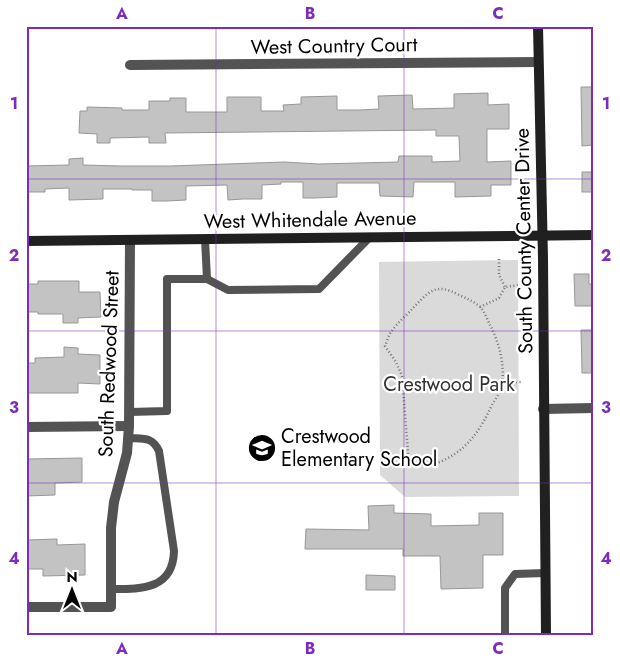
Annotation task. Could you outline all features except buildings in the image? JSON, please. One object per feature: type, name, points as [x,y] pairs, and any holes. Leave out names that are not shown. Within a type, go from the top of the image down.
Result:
[{"type":"street","name":"South County Center Drive","points":[[538,26],[546,636]]},
{"type":"street","name":"West Country Court","points":[[130,65],[538,62]]},
{"type":"street","name":"West Whitendale Avenue","points":[[26,241],[594,235]]},
{"type":"street","name":"South Redwood Street","points":[[26,607],[111,607],[111,528],[114,502],[128,438],[130,240]]},
{"type":"street","points":[[543,409],[594,408]]},
{"type":"street","points":[[26,427],[128,426]]},
{"type":"lane","points":[[129,412],[167,411],[167,279],[207,279],[228,290],[319,289],[370,237]]},
{"type":"lane","points":[[205,239],[207,279]]},
{"type":"lane","points":[[111,589],[146,587],[159,583],[170,573],[174,562],[174,551],[158,451],[155,443],[148,439],[128,438]]},
{"type":"lane","points":[[506,636],[505,588],[515,574],[545,573]]},
{"type":"path","points":[[499,259],[499,275],[505,287]]},
{"type":"path","points":[[505,287],[520,285]]},
{"type":"path","points":[[480,307],[499,298],[505,287]]},
{"type":"path","points":[[390,463],[409,465],[445,460],[462,449],[476,435],[499,394],[502,382],[500,351],[495,334],[480,307],[449,289],[433,290],[424,296],[390,332],[385,346],[396,362],[402,376],[409,465]]},
{"type":"path","points":[[502,382],[521,382]]},
{"type":"green space","name":"Crestwood Park","points":[[518,260],[519,496],[405,497],[380,475],[379,262]]},
{"type":"place","name":"Crestwood Elementary School","points":[[262,448]]}]
